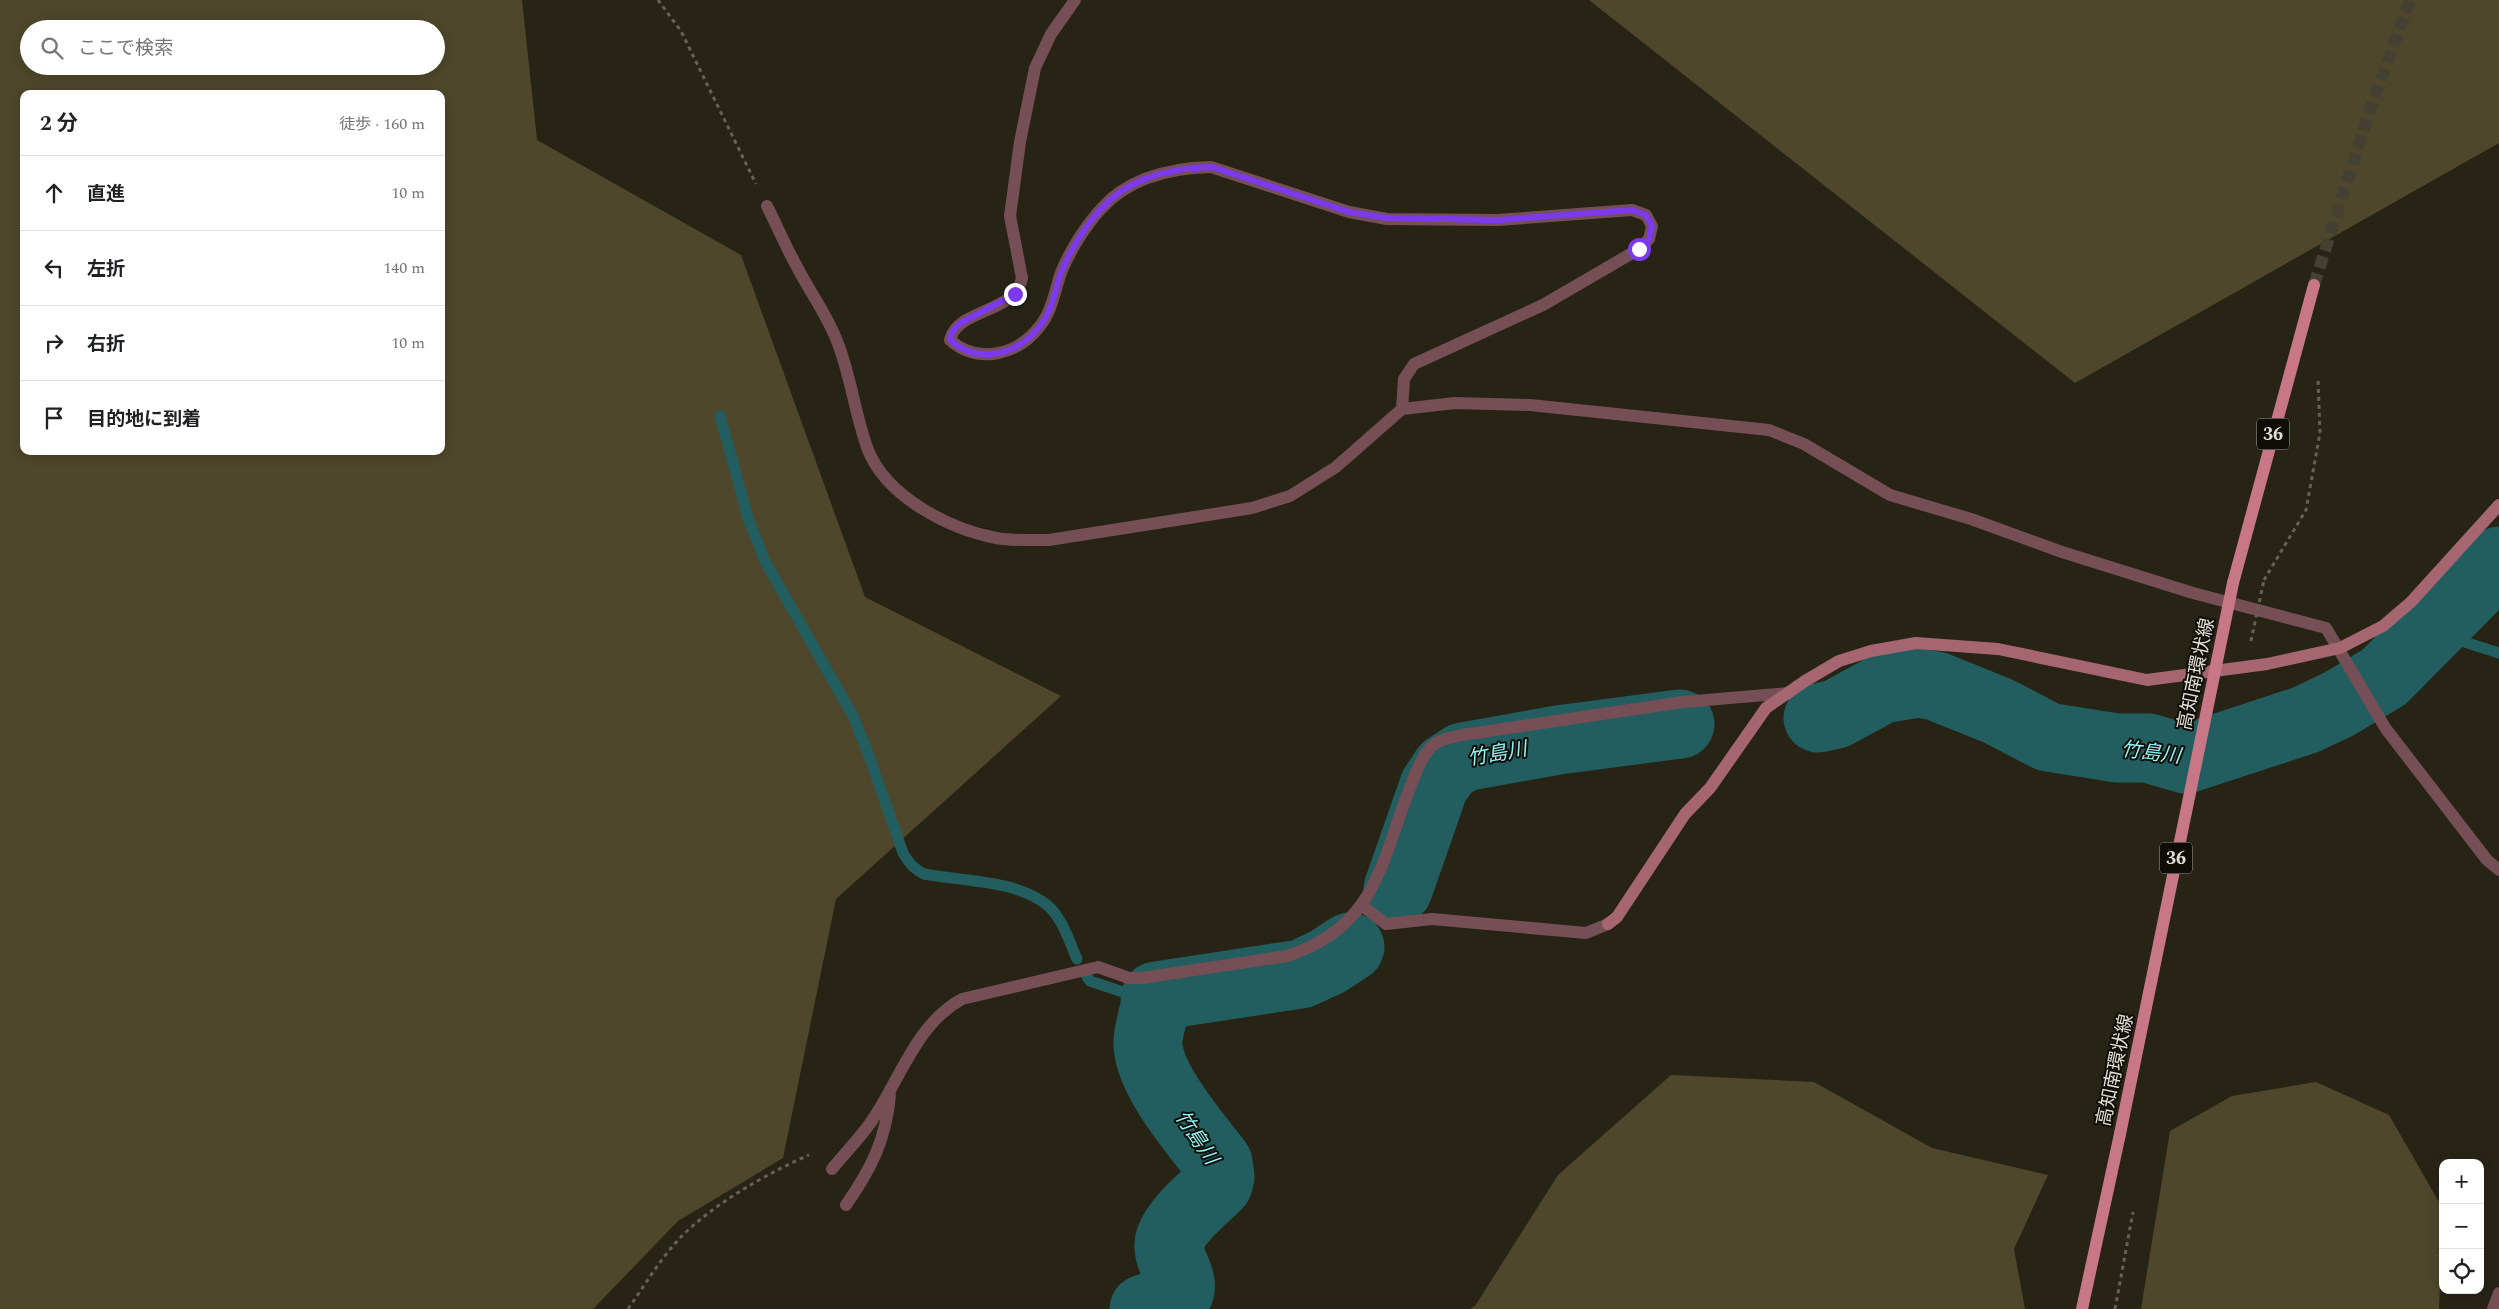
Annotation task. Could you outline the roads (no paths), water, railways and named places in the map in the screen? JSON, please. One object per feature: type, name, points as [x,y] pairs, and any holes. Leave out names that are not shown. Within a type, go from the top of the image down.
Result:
[{"type":"main road","name":"高知南環状線","points":[[2082,1309],[2120,1134],[2233,583],[2314,285]]},
{"type":"street","points":[[1075,0],[1060,19],[1035,68],[1022,133],[1010,216],[1022,278],[1021,286],[1006,300],[959,324],[952,332],[950,340],[967,351],[980,356],[993,355],[1018,345],[1040,326],[1056,292],[1062,270],[1102,208],[1134,182],[1188,167],[1212,167],[1349,212],[1387,218],[1498,220],[1632,210],[1646,215],[1652,226],[1651,233],[1649,239],[1639,249],[1534,310],[1414,364],[1404,379],[1402,409]]},
{"type":"street","points":[[767,206],[797,267],[836,338],[862,434],[870,453],[885,477],[917,506],[951,523],[994,538],[1022,541],[1049,540],[1252,508],[1290,496],[1336,467],[1402,409],[1454,402],[1530,405],[1769,430],[1804,444],[1890,495],[1971,519],[2062,552],[2193,593],[2326,628],[2340,648],[2386,729],[2481,852],[2499,870]]},
{"type":"street","points":[[1361,905],[1386,924],[1432,919],[1586,933],[1608,924],[1617,917],[1686,814],[1710,788],[1766,708],[1805,680],[1839,662],[1871,651],[1916,643],[1998,649],[2147,680],[2267,664],[2340,648],[2383,626],[2411,602],[2499,505]]},
{"type":"street","points":[[832,1169],[870,1123],[930,1024],[947,1007],[962,999],[1098,967],[1129,978],[1142,978],[1287,956],[1303,950],[1328,936],[1342,926],[1361,905],[1389,851],[1414,775],[1435,743],[1462,735],[1683,702],[1789,693]]},
{"type":"street","points":[[846,1205],[873,1164],[889,1109],[891,1090]]},
{"type":"street","points":[[2493,1309],[2499,1293]]},
{"type":"waterway","points":[[720,416],[749,521],[765,561],[853,716],[905,857],[915,868],[924,874],[1005,886],[1035,897],[1047,905],[1057,916],[1077,959]]},
{"type":"waterway","name":"竹島川","points":[[1818,718],[1836,714],[1882,689],[1918,683],[1936,686],[1998,711],[2048,737],[2117,748],[2148,748],[2186,759],[2305,720],[2339,704],[2384,677],[2499,561]]},
{"type":"waterway","points":[[2430,631],[2499,653]]},
{"type":"waterway","name":"竹島川","points":[[1398,889],[1434,786],[1446,768],[1463,757],[1558,740],[1680,724]]},
{"type":"waterway","name":"竹島川","points":[[1155,1002],[1156,996],[1301,974],[1327,962],[1350,947]]},
{"type":"waterway","points":[[1087,977],[1090,981],[1126,993],[1156,996]]},
{"type":"waterway","name":"竹島川","points":[[1144,1309],[1161,1304],[1176,1296],[1180,1291],[1179,1277],[1170,1254],[1170,1239],[1185,1216],[1218,1184],[1220,1177],[1218,1163],[1176,1108],[1157,1076],[1148,1046],[1153,1015]]},
{"type":"tunnel","points":[[2314,285],[2371,107],[2410,0]]}]
